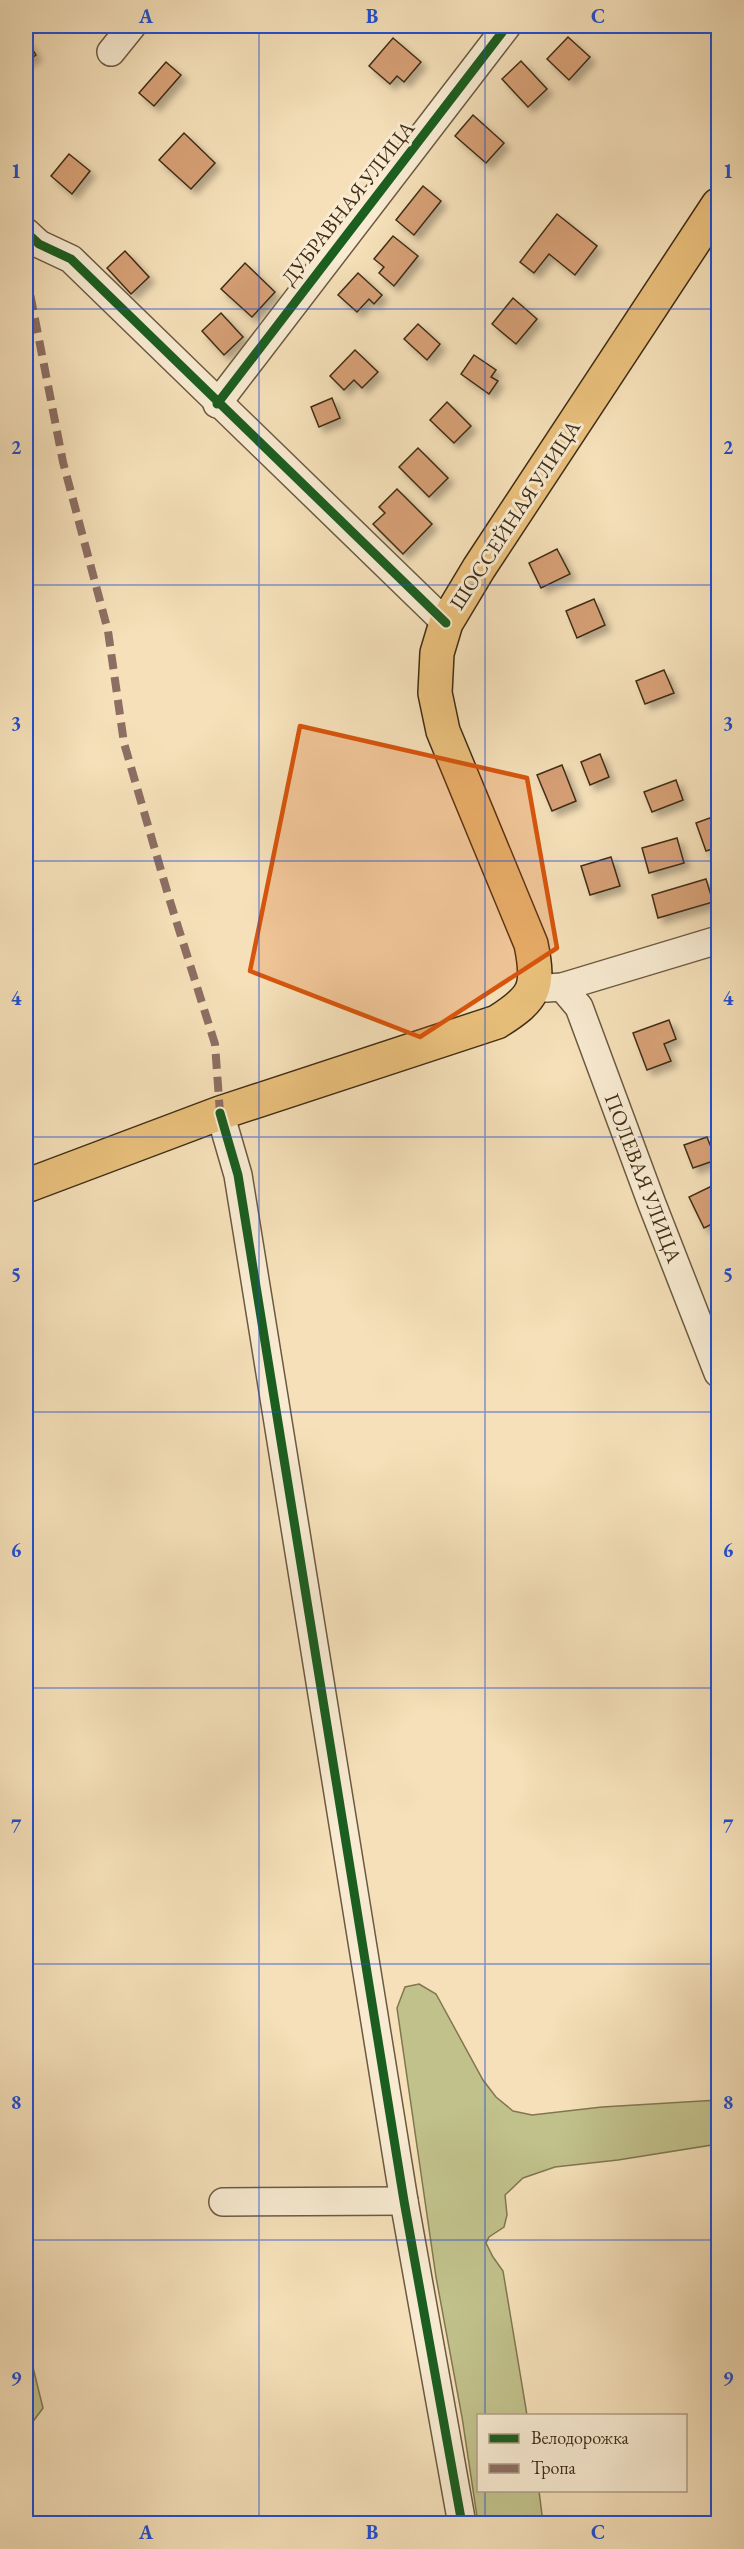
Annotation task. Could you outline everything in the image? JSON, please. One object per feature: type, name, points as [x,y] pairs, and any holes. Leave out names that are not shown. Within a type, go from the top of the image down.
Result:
[{"type":"main road","name":"ШОССЕЙНАЯ УЛИЦА","points":[[548,988],[536,969],[531,944],[443,731],[435,693],[437,653],[446,623],[479,568],[718,205]]},
{"type":"main road","points":[[26,1186],[220,1113],[497,1022],[548,988]]},
{"type":"street","points":[[111,52],[132,26]]},
{"type":"street","name":"ДУБРАВНАЯ УЛИЦА","points":[[218,404],[507,26]]},
{"type":"street","points":[[26,232],[39,244],[71,259],[446,623]]},
{"type":"street","points":[[548,988],[718,940]]},
{"type":"street","name":"ПОЛЕВАЯ УЛИЦА","points":[[548,988],[579,1007],[652,1204],[718,1372]]},
{"type":"street","points":[[220,1113],[238,1175],[404,2201],[462,2523]]},
{"type":"street","points":[[223,2202],[404,2201]]},
{"type":"highlighted area","points":[[300,726],[527,778],[557,948],[420,1037],[250,971]]},
{"type":"green space","points":[[419,1984],[436,1994],[483,2080],[496,2097],[513,2111],[532,2115],[602,2107],[718,2100],[718,2144],[618,2160],[555,2167],[523,2178],[505,2195],[507,2215],[504,2227],[489,2237],[486,2243],[503,2271],[527,2414],[477,2414],[477,2492],[539,2492],[543,2523],[478,2523],[462,2417],[436,2277],[397,2008],[405,1987]]},
{"type":"green space","points":[[26,2339],[43,2408],[26,2431]]},
{"type":"building","points":[[568,37],[590,57],[569,80],[547,59]]},
{"type":"building","points":[[393,38],[421,62],[404,82],[397,76],[390,84],[369,66]]},
{"type":"building","points":[[26,39],[36,55],[26,62]]},
{"type":"building","points":[[521,61],[547,89],[528,107],[502,79]]},
{"type":"building","points":[[166,62],[181,75],[154,106],[139,93]]},
{"type":"building","points":[[473,115],[504,143],[486,163],[455,136]]},
{"type":"building","points":[[184,133],[215,163],[191,189],[159,160]]},
{"type":"building","points":[[69,154],[90,171],[72,194],[51,176]]},
{"type":"building","points":[[423,186],[441,201],[414,235],[396,220]]},
{"type":"building","points":[[557,214],[597,246],[575,275],[549,254],[534,273],[520,262]]},
{"type":"building","points":[[393,236],[418,256],[394,286],[379,273],[384,267],[374,259]]},
{"type":"building","points":[[125,251],[149,277],[131,294],[107,268]]},
{"type":"building","points":[[245,263],[275,292],[252,317],[221,289]]},
{"type":"building","points":[[358,273],[382,295],[374,304],[369,299],[357,312],[338,295]]},
{"type":"building","points":[[513,298],[537,319],[516,344],[492,324]]},
{"type":"building","points":[[221,313],[243,337],[224,355],[202,331]]},
{"type":"building","points":[[418,324],[440,344],[427,360],[404,339]]},
{"type":"building","points":[[355,350],[378,372],[362,388],[354,380],[344,390],[330,376]]},
{"type":"building","points":[[474,355],[496,370],[491,377],[498,381],[489,394],[461,374]]},
{"type":"building","points":[[332,398],[340,418],[319,427],[311,407]]},
{"type":"building","points":[[447,402],[471,426],[454,443],[430,420]]},
{"type":"building","points":[[418,448],[448,478],[429,497],[399,467]]},
{"type":"building","points":[[397,489],[432,524],[403,554],[373,524],[385,513],[379,507]]},
{"type":"building","points":[[557,549],[570,574],[541,588],[529,563]]},
{"type":"building","points":[[594,599],[605,625],[577,638],[566,611]]},
{"type":"building","points":[[664,670],[674,693],[645,704],[636,681]]},
{"type":"building","points":[[600,754],[609,777],[590,785],[581,762]]},
{"type":"building","points":[[562,765],[576,801],[552,811],[537,775]]},
{"type":"building","points":[[676,780],[683,800],[652,812],[644,792]]},
{"type":"building","points":[[718,815],[718,847],[706,851],[696,823]]},
{"type":"building","points":[[677,838],[684,863],[649,873],[642,848]]},
{"type":"building","points":[[611,857],[620,886],[590,895],[581,866]]},
{"type":"building","points":[[706,879],[713,902],[658,918],[652,895]]},
{"type":"building","points":[[669,1020],[676,1039],[664,1044],[671,1061],[647,1070],[633,1033]]},
{"type":"building","points":[[707,1137],[716,1160],[693,1168],[684,1145]]},
{"type":"building","points":[[718,1183],[718,1221],[704,1228],[689,1197]]},
{"type":"marked path","points":[[26,273],[63,462],[108,631],[124,743],[215,1044],[220,1113]]},
{"type":"cycle path","points":[[217,404],[507,26]]},
{"type":"cycle path","points":[[26,232],[39,244],[71,259],[446,623]]},
{"type":"cycle path","points":[[220,1113],[238,1175],[404,2201],[462,2524]]}]
